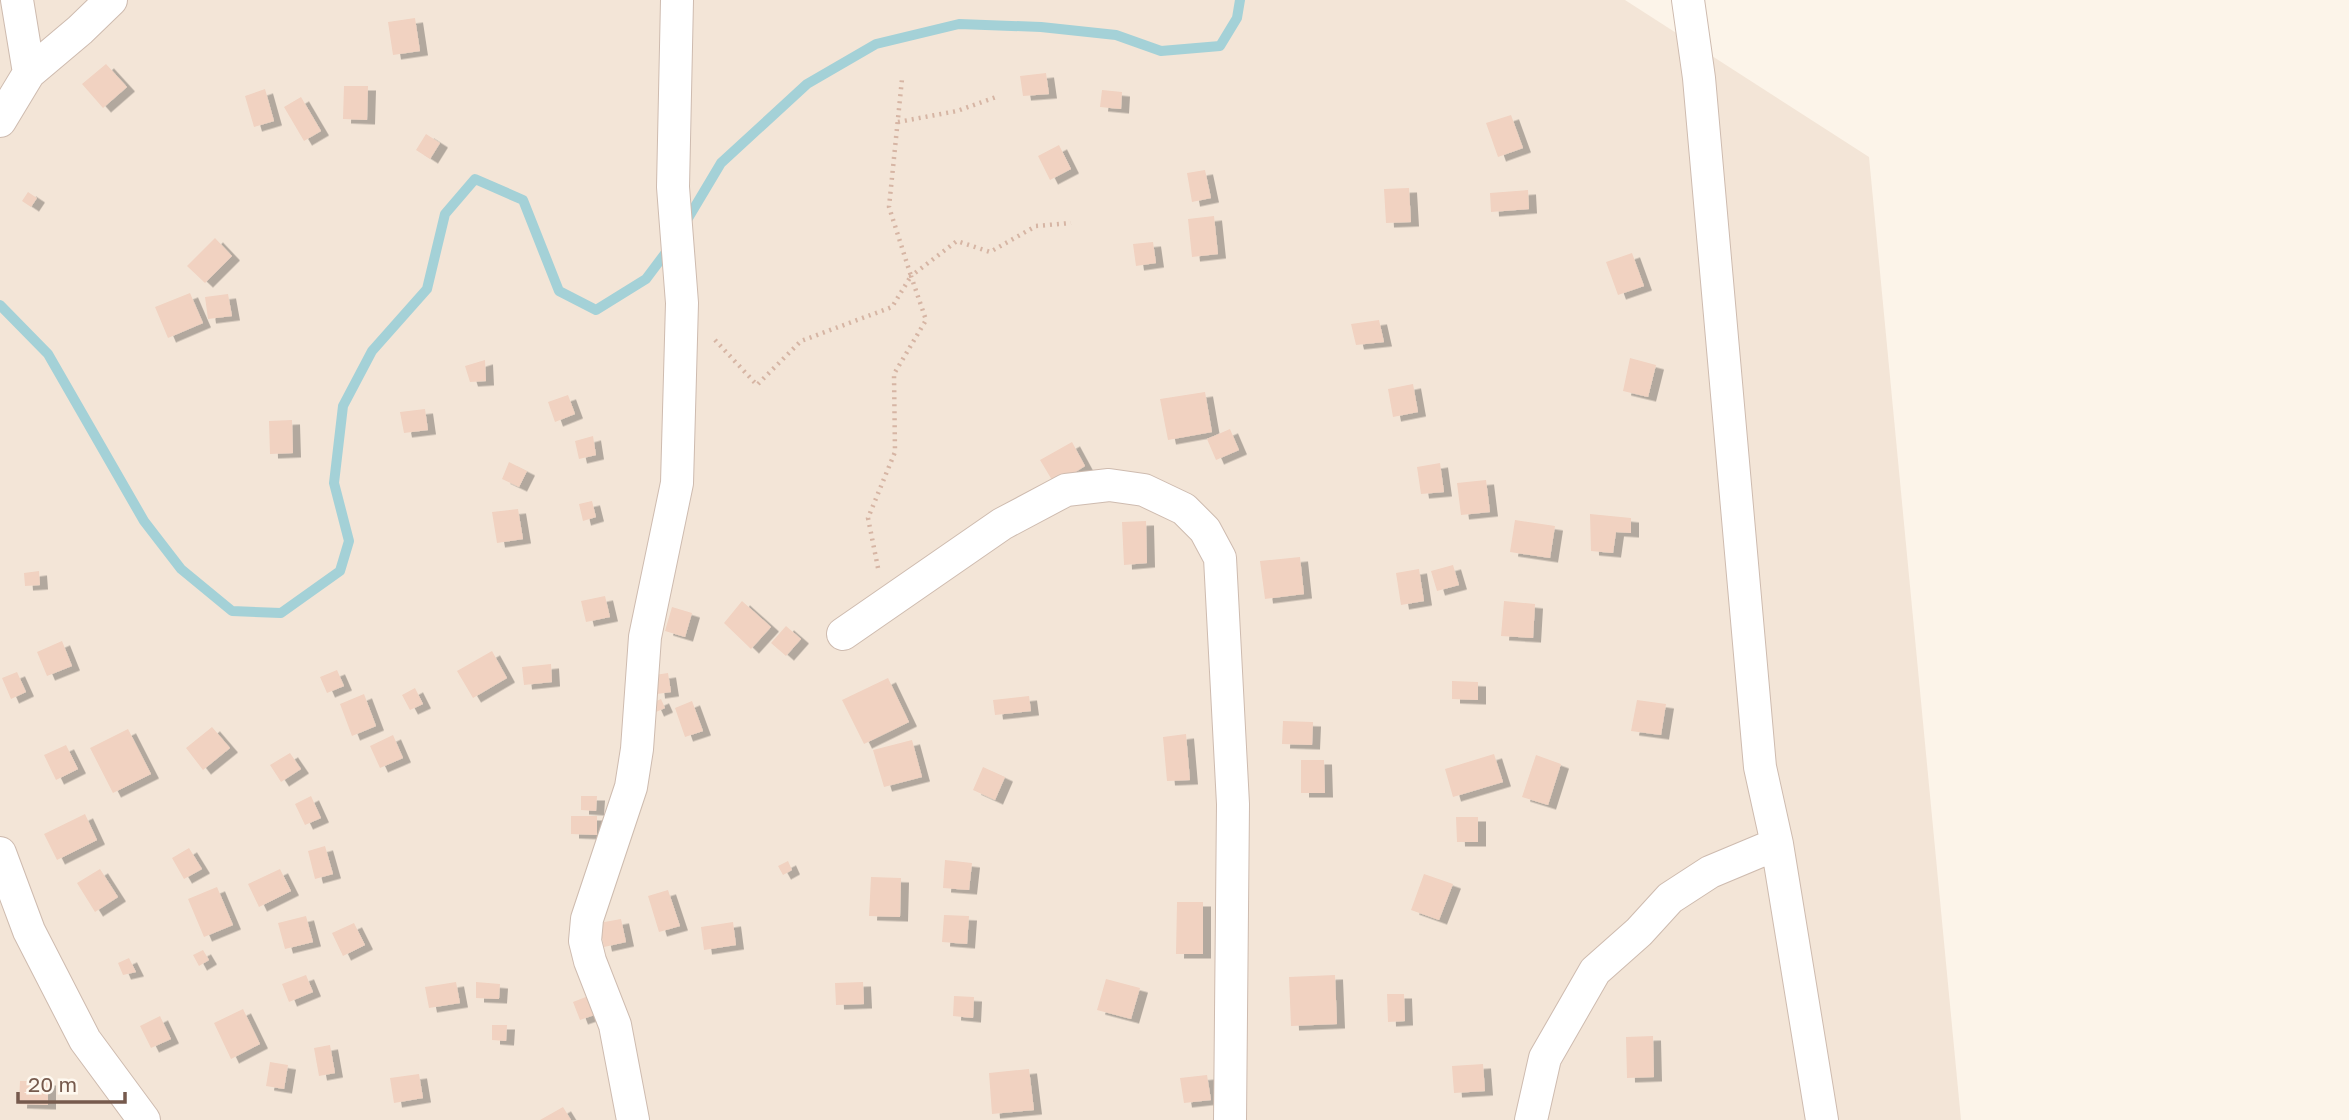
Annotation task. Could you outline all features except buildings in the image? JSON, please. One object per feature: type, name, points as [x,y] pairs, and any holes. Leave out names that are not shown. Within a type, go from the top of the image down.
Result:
[{"type":"street","points":[[17,0],[29,74]]},
{"type":"street","points":[[0,121],[29,74],[111,0]]},
{"type":"street","points":[[633,1120],[615,1025],[585,942],[587,919],[626,807],[634,769],[645,637],[677,483],[682,303],[673,187],[677,0]]},
{"type":"street","points":[[1688,0],[1699,78],[1760,767],[1777,844],[1822,1120]]},
{"type":"street","points":[[843,634],[1002,524],[1066,490],[1109,485],[1144,490],[1184,509],[1205,530],[1220,558],[1233,804],[1230,1120]]},
{"type":"street","points":[[1531,1120],[1545,1058],[1595,971],[1639,932],[1670,898],[1710,872],[1777,844]]},
{"type":"street","points":[[0,853],[29,931],[85,1040],[144,1120]]},
{"type":"path","points":[[885,606],[869,518],[895,452],[894,374],[926,320],[889,207],[902,79]]},
{"type":"path","points":[[898,122],[957,111],[999,96]]},
{"type":"path","points":[[682,303],[757,385],[801,341],[892,307],[911,276],[957,241],[990,252],[1037,226],[1071,223]]},
{"type":"shaded area","points":[[0,0],[1625,0],[1869,157],[1961,1120],[0,1120]]},
{"type":"waterway","points":[[684,225],[721,163],[807,84],[876,44],[959,24],[1041,27],[1116,35],[1161,51],[1220,46],[1237,18],[1240,0]]},
{"type":"waterway","points":[[0,305],[48,354],[144,521],[181,569],[232,611],[281,613],[340,571],[349,541],[334,483],[343,406],[372,351],[427,289],[445,214],[475,179],[523,200],[559,291],[596,310],[646,279],[670,247]]}]
